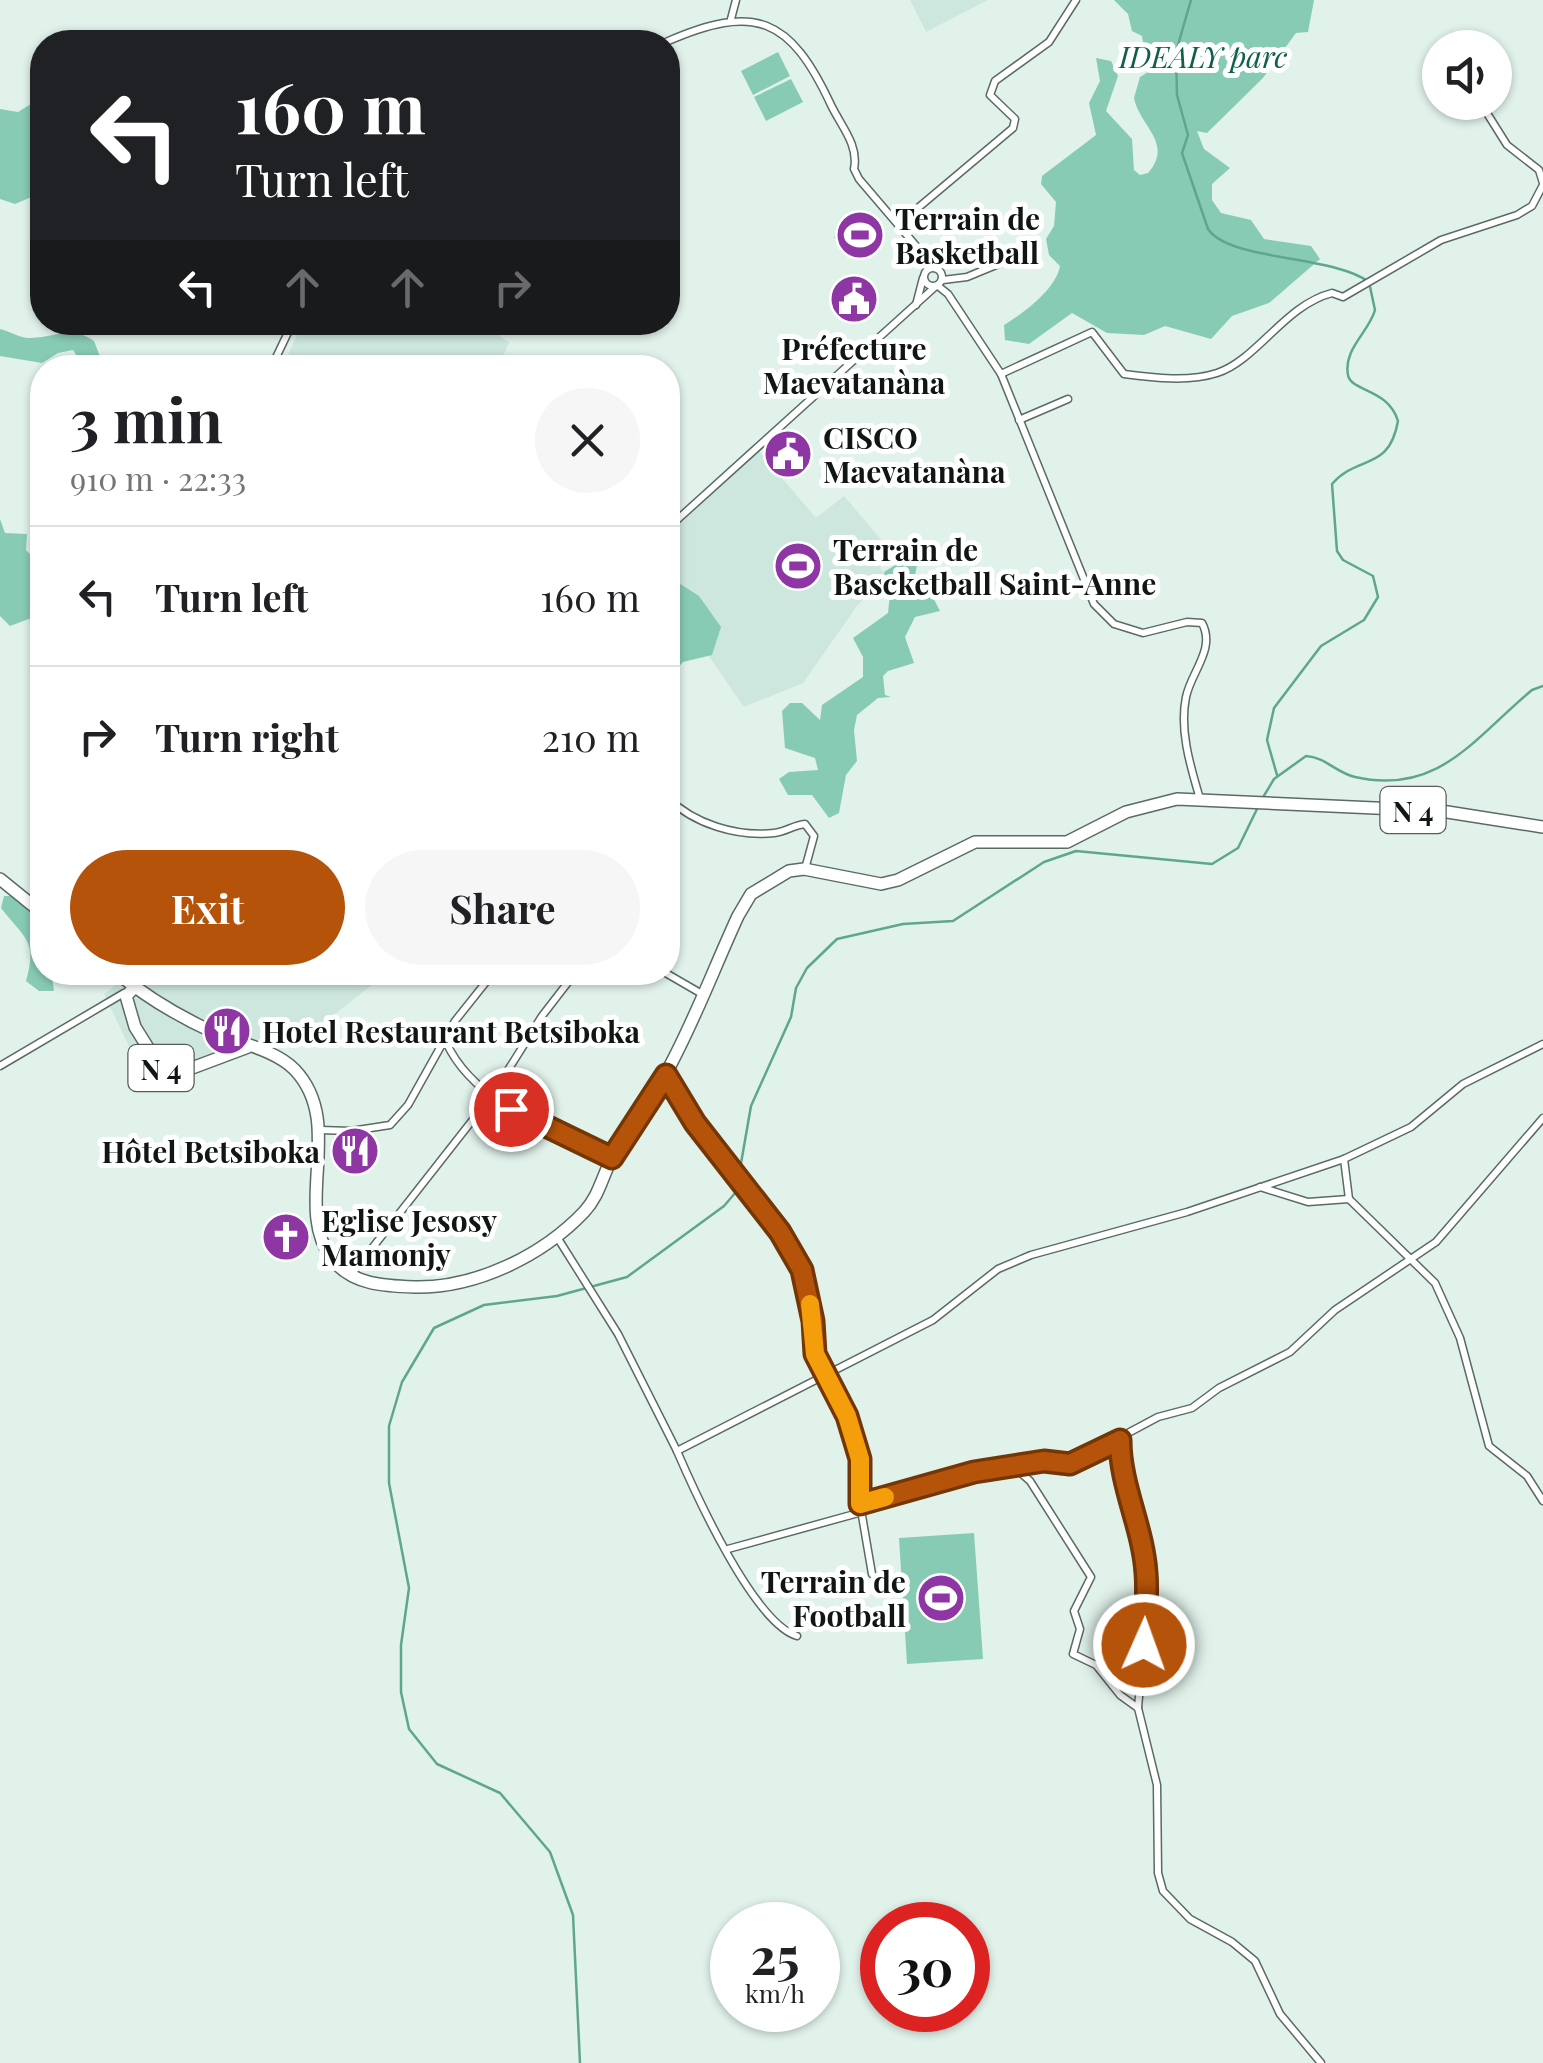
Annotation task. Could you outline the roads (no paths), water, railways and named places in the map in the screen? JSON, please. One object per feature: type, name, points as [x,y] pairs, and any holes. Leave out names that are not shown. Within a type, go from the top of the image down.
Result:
[{"type":"main road","name":"N 4","points":[[804,869],[881,884],[898,880],[975,842],[1067,842],[1151,802],[1200,799],[1441,811],[1543,828]]},
{"type":"main road","points":[[352,1275],[385,1286],[482,1279],[556,1236],[588,1208],[612,1158],[666,1075],[751,894],[766,881],[804,869]]},
{"type":"main road","points":[[0,880],[30,904]]},
{"type":"main road","name":"N 4","points":[[132,985],[184,1018],[274,1055],[298,1073],[314,1102],[320,1130],[317,1199],[322,1238],[330,1256],[352,1275]]},
{"type":"main road","name":"N 4","points":[[134,987],[126,996],[132,1018],[160,1067],[176,1072],[197,1068],[248,1047]]},
{"type":"street","points":[[730,18],[736,0]]},
{"type":"street","points":[[900,223],[1013,128],[1016,118],[990,95],[994,80],[1049,42],[1076,0]]},
{"type":"street","points":[[680,37],[730,18],[760,24],[794,43],[826,90],[857,154],[854,169],[859,179],[936,268],[939,284]]},
{"type":"street","points":[[1001,374],[1092,332],[1124,374],[1161,379],[1220,372],[1319,296],[1332,294],[1343,298],[1441,240],[1516,216],[1532,206],[1543,184],[1538,170],[1507,145],[1491,120]]},
{"type":"street","points":[[915,308],[925,274],[916,246]]},
{"type":"street","points":[[680,517],[939,284],[1001,262]]},
{"type":"street","points":[[925,274],[936,268],[950,270],[957,277]]},
{"type":"street","points":[[925,274],[948,294],[1001,374],[1079,572],[1103,616],[1121,628],[1143,633],[1187,622],[1205,628],[1202,658],[1185,708],[1188,752],[1200,799]]},
{"type":"street","points":[[1020,420],[1068,399]]},
{"type":"street","points":[[680,807],[700,821],[739,832],[772,834],[800,824],[808,826],[814,844],[804,869]]},
{"type":"street","points":[[680,981],[702,994]]},
{"type":"street","points":[[0,1066],[136,985]]},
{"type":"street","points":[[320,1130],[351,1131],[390,1125],[408,1106],[481,985]]},
{"type":"street","points":[[352,1275],[493,1094],[566,985]]},
{"type":"street","points":[[446,1042],[452,1056],[511,1109],[612,1158]]},
{"type":"street","points":[[677,1451],[933,1320],[985,1278],[1021,1260],[1344,1159],[1410,1127],[1463,1084],[1543,1044]]},
{"type":"street","points":[[666,1075],[729,1170],[780,1232],[802,1270],[813,1321],[815,1354],[847,1416],[860,1459],[861,1508],[872,1574]]},
{"type":"street","points":[[728,1549],[974,1472],[1044,1461],[1070,1464],[1158,1417],[1192,1408],[1219,1388],[1290,1352],[1335,1310],[1436,1242],[1543,1118]]},
{"type":"street","points":[[1344,1159],[1349,1199],[1413,1258],[1448,1305],[1489,1446],[1527,1476],[1543,1501]]},
{"type":"street","points":[[1260,1187],[1308,1202],[1349,1199]]},
{"type":"street","points":[[556,1236],[596,1297],[728,1549],[780,1631],[798,1636]]},
{"type":"street","points":[[1120,1440],[1120,1475],[1130,1497],[1146,1570],[1138,1708],[1157,1784],[1156,1854],[1163,1891],[1190,1919],[1232,1942],[1255,1961],[1280,2014],[1321,2063]]},
{"type":"street","points":[[1014,1467],[1030,1482],[1091,1577],[1074,1611],[1080,1628],[1072,1654],[1096,1665],[1120,1696],[1138,1708]]},
{"type":"waterway","points":[[1191,0],[1176,52],[1177,95],[1188,135],[1182,153],[1208,229],[1237,247],[1332,267],[1369,282],[1375,310],[1349,357],[1348,375],[1356,385],[1386,402],[1398,421],[1388,448],[1332,484],[1337,551],[1343,560],[1373,576],[1378,597],[1364,620],[1321,646],[1274,708],[1267,740],[1277,775]]},
{"type":"waterway","points":[[1262,799],[1274,779],[1306,756],[1355,777],[1384,781],[1433,770],[1473,743],[1532,690],[1543,686]]},
{"type":"waterway","points":[[580,2063],[573,1915],[550,1852],[500,1793],[437,1764],[409,1729],[401,1692],[401,1645],[409,1588],[389,1483],[389,1426],[402,1382],[434,1328],[484,1305],[557,1296],[627,1277],[724,1206],[736,1192],[751,1106],[791,1017],[796,988],[807,968],[837,939],[903,924],[953,921],[1044,862],[1076,851],[1212,864],[1238,848],[1258,807]]},
{"type":"place","name":"Terrain de Basketball","points":[[860,235]]},
{"type":"place","name":"Préfecture Maevatanàna","points":[[854,299]]},
{"type":"place","name":"CISCO Maevatanàna","points":[[788,454]]},
{"type":"place","name":"Terrain de Bascketball Saint-Anne","points":[[798,566]]},
{"type":"place","name":"Hotel Restaurant Betsiboka","points":[[227,1031]]},
{"type":"place","name":"Hôtel Betsiboka","points":[[355,1151]]},
{"type":"place","name":"Eglise Jesosy Mamonjy","points":[[286,1237]]},
{"type":"place","name":"Terrain de Football","points":[[941,1598]]},
{"type":"park label","name":"IDEALY parc","points":[[1203,56]]}]
